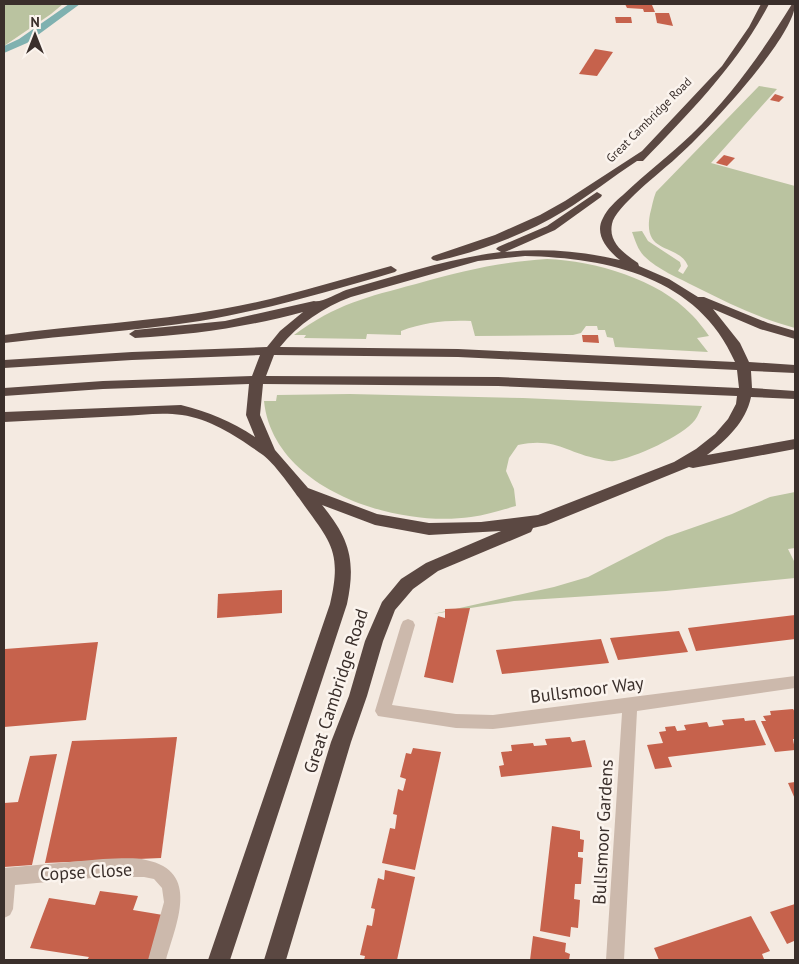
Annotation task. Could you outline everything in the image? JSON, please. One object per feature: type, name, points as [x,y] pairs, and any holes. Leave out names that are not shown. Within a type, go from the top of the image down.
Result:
[{"type":"highway","name":"Great Cambridge Road","points":[[477,258],[535,236],[565,220],[631,168],[730,63],[750,34],[765,4]]},
{"type":"highway","points":[[795,5],[783,27],[763,56],[710,120],[608,218],[605,233],[609,244],[621,256],[646,272],[692,296],[764,326],[795,335]]},
{"type":"highway","points":[[4,341],[39,333],[174,321],[224,313],[281,300],[457,252],[495,239],[546,216],[583,194],[624,164],[644,154]]},
{"type":"highway","points":[[4,341],[202,329],[261,319],[331,300],[390,281],[477,258],[514,253],[562,254],[603,260],[646,272]]},
{"type":"highway","points":[[302,492],[375,519],[429,528],[481,528],[540,521],[679,466],[713,445],[723,436],[744,398],[746,384],[744,364],[733,341],[715,319],[692,296]]},
{"type":"highway","points":[[268,452],[256,424],[253,406],[255,387],[261,366],[271,348],[284,334],[299,320],[331,300]]},
{"type":"highway","points":[[4,364],[200,353],[346,351],[534,356],[795,370]]},
{"type":"highway","points":[[4,392],[155,382],[351,378],[542,382],[795,395]]},
{"type":"highway","points":[[4,418],[181,410],[203,415],[225,424],[268,452]]},
{"type":"highway","points":[[679,466],[795,444]]},
{"type":"highway","name":"Great Cambridge Road","points":[[219,960],[332,627],[343,589],[344,567],[338,539],[323,516],[268,452]]},
{"type":"highway","name":"Great Cambridge Road","points":[[275,960],[341,742],[358,696],[374,641],[388,607],[407,584],[432,567],[540,521]]},
{"type":"street","name":"Bullsmoor Way","points":[[408,625],[384,711],[456,721],[493,722],[795,682]]},
{"type":"street","name":"Bullsmoor Gardens","points":[[615,960],[630,705]]},
{"type":"street","name":"Copse Close","points":[[4,909],[5,877],[103,868],[144,868],[159,872],[170,884],[172,902],[157,960]]},
{"type":"green space","points":[[4,4],[63,4],[4,46]]},
{"type":"green space","points":[[759,86],[777,89],[711,163],[795,186],[795,328],[744,310],[662,270],[642,254],[632,232],[642,231],[648,241],[680,262],[681,266],[678,271],[683,274],[688,266],[683,259],[656,243],[651,236],[649,227],[650,214],[656,192]]},
{"type":"green space","points":[[547,259],[605,268],[625,274],[662,291],[678,302],[703,328],[709,336],[697,338],[708,352],[615,347],[613,338],[607,337],[605,330],[598,330],[597,326],[586,326],[581,333],[573,335],[475,336],[471,321],[453,321],[419,326],[401,331],[401,335],[367,334],[366,339],[304,338],[306,335],[294,335],[309,324],[338,309],[382,293],[481,268],[513,262]]},
{"type":"green space","points":[[350,394],[523,398],[702,406],[695,420],[680,433],[645,451],[614,461],[588,456],[552,444],[531,443],[518,445],[509,458],[506,471],[514,489],[516,506],[477,516],[441,519],[408,516],[374,508],[342,496],[313,479],[289,458],[272,432],[264,401],[276,401],[277,395]]},
{"type":"green space","points":[[795,492],[795,548],[788,549],[795,563],[795,578],[666,591],[514,601],[433,614],[554,587],[588,577],[666,537],[732,514],[770,497]]},
{"type":"building","points":[[625,4],[652,5],[655,12],[644,12],[643,9],[627,8]]},
{"type":"building","points":[[655,13],[669,13],[673,26],[657,23]]},
{"type":"building","points":[[615,17],[631,17],[632,23],[616,23]]},
{"type":"building","points":[[595,49],[613,52],[597,76],[579,74]]},
{"type":"building","points":[[775,94],[784,97],[779,102],[770,100]]},
{"type":"building","points":[[724,155],[735,158],[727,166],[716,163]]},
{"type":"building","points":[[582,335],[598,335],[599,343],[583,342]]},
{"type":"building","points":[[282,590],[282,613],[217,618],[218,594]]},
{"type":"building","points":[[470,608],[453,683],[424,677],[438,616],[445,618],[445,609]]},
{"type":"building","points":[[795,615],[795,639],[696,651],[688,628]]},
{"type":"building","points":[[679,631],[688,652],[618,660],[610,638]]},
{"type":"building","points":[[601,639],[609,663],[502,674],[496,650]]},
{"type":"building","points":[[98,642],[86,720],[4,727],[5,649]]},
{"type":"building","points":[[793,709],[795,712],[795,739],[793,739],[795,750],[775,752],[761,721],[766,721],[763,716],[771,715],[770,711]]},
{"type":"building","points":[[744,718],[745,721],[755,720],[766,745],[668,757],[672,767],[655,769],[647,745],[663,743],[659,732],[666,731],[665,727],[675,726],[677,731],[686,730],[684,725],[707,722],[709,727],[724,725],[722,720]]},
{"type":"building","points":[[177,737],[161,858],[45,863],[72,741]]},
{"type":"building","points":[[570,737],[572,742],[585,740],[592,767],[501,777],[499,766],[504,765],[501,752],[512,751],[511,745],[533,743],[534,746],[547,745],[545,739]]},
{"type":"building","points":[[413,748],[441,752],[415,870],[382,863],[390,828],[395,829],[397,815],[393,814],[398,789],[403,791],[406,779],[400,777],[406,753],[411,754]]},
{"type":"building","points":[[57,754],[32,865],[4,867],[4,803],[18,802],[30,756]]},
{"type":"building","points":[[795,782],[795,799],[788,783]]},
{"type":"building","points":[[552,826],[580,831],[580,839],[584,840],[583,852],[578,852],[578,857],[583,858],[581,884],[575,884],[574,899],[580,900],[578,928],[571,927],[570,937],[540,931]]},
{"type":"building","points":[[385,870],[415,877],[397,960],[364,960],[365,956],[360,955],[367,925],[372,926],[375,909],[371,908],[378,878],[384,880]]},
{"type":"building","points":[[100,891],[138,896],[133,910],[163,915],[149,960],[87,960],[89,957],[30,948],[49,898],[95,905]]},
{"type":"building","points":[[795,904],[795,944],[794,941],[787,944],[770,912]]},
{"type":"building","points":[[751,916],[770,951],[762,954],[764,959],[659,960],[654,948]]},
{"type":"building","points":[[533,936],[566,943],[565,952],[570,954],[569,960],[530,960]]},
{"type":"waterway","points":[[4,50],[23,41],[75,4]]}]
